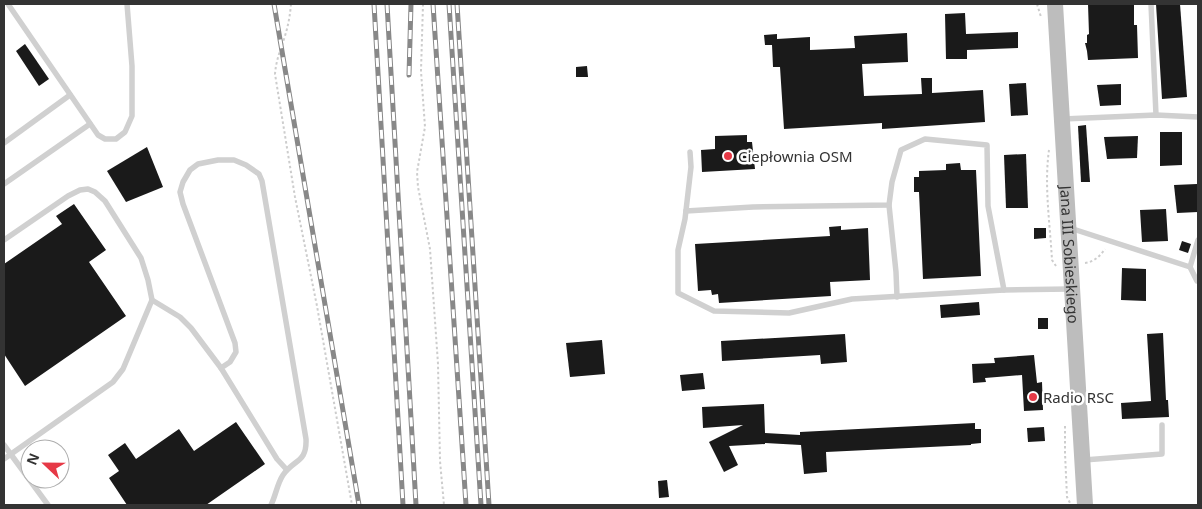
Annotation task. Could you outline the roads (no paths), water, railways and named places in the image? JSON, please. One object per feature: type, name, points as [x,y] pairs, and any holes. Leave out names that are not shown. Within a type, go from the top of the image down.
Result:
[{"type":"main road","name":"Jana III Sobieskiego","points":[[1055,4],[1084,505]]},
{"type":"lane","points":[[8,4],[90,124],[98,135],[105,139],[116,139],[125,132],[132,116],[132,66],[127,4]]},
{"type":"lane","points":[[1151,4],[1156,115]]},
{"type":"lane","points":[[4,143],[70,95]]},
{"type":"lane","points":[[1061,120],[1156,115],[1198,117]]},
{"type":"lane","points":[[4,184],[90,124]]},
{"type":"lane","points":[[898,297],[890,204],[892,182],[901,150],[924,139],[987,145],[988,206],[1004,290]]},
{"type":"lane","points":[[690,152],[692,167],[678,250],[678,293],[714,311],[789,313],[852,299],[1004,290],[1072,289]]},
{"type":"lane","points":[[221,368],[230,362],[236,352],[235,343],[180,192],[190,170],[198,164],[218,160],[234,160],[252,169],[262,181],[306,439],[306,449],[302,458],[284,474],[278,484],[271,505]]},
{"type":"lane","points":[[4,240],[68,196],[80,190],[88,189],[95,192],[104,201],[141,258],[152,300],[123,369],[113,382],[4,459]]},
{"type":"lane","points":[[686,211],[753,207],[890,204]]},
{"type":"lane","points":[[1068,228],[1190,267]]},
{"type":"lane","points":[[1197,281],[1190,267],[1198,240]]},
{"type":"lane","points":[[152,300],[180,318],[190,328],[221,368],[276,458],[287,470]]},
{"type":"lane","points":[[1082,460],[1162,454],[1162,424]]},
{"type":"lane","points":[[4,445],[48,505]]},
{"type":"railway","points":[[274,4],[359,505]]},
{"type":"railway","points":[[374,4],[403,505]]},
{"type":"railway","points":[[387,4],[416,505]]},
{"type":"railway","points":[[409,75],[411,4]]},
{"type":"railway","points":[[433,4],[466,505]]},
{"type":"railway","points":[[449,4],[481,505]]},
{"type":"railway","points":[[457,4],[489,505]]},
{"type":"place","name":"Ciepłownia OSM","points":[[728,156]]},
{"type":"place","name":"Radio RSC","points":[[1033,397]]}]
